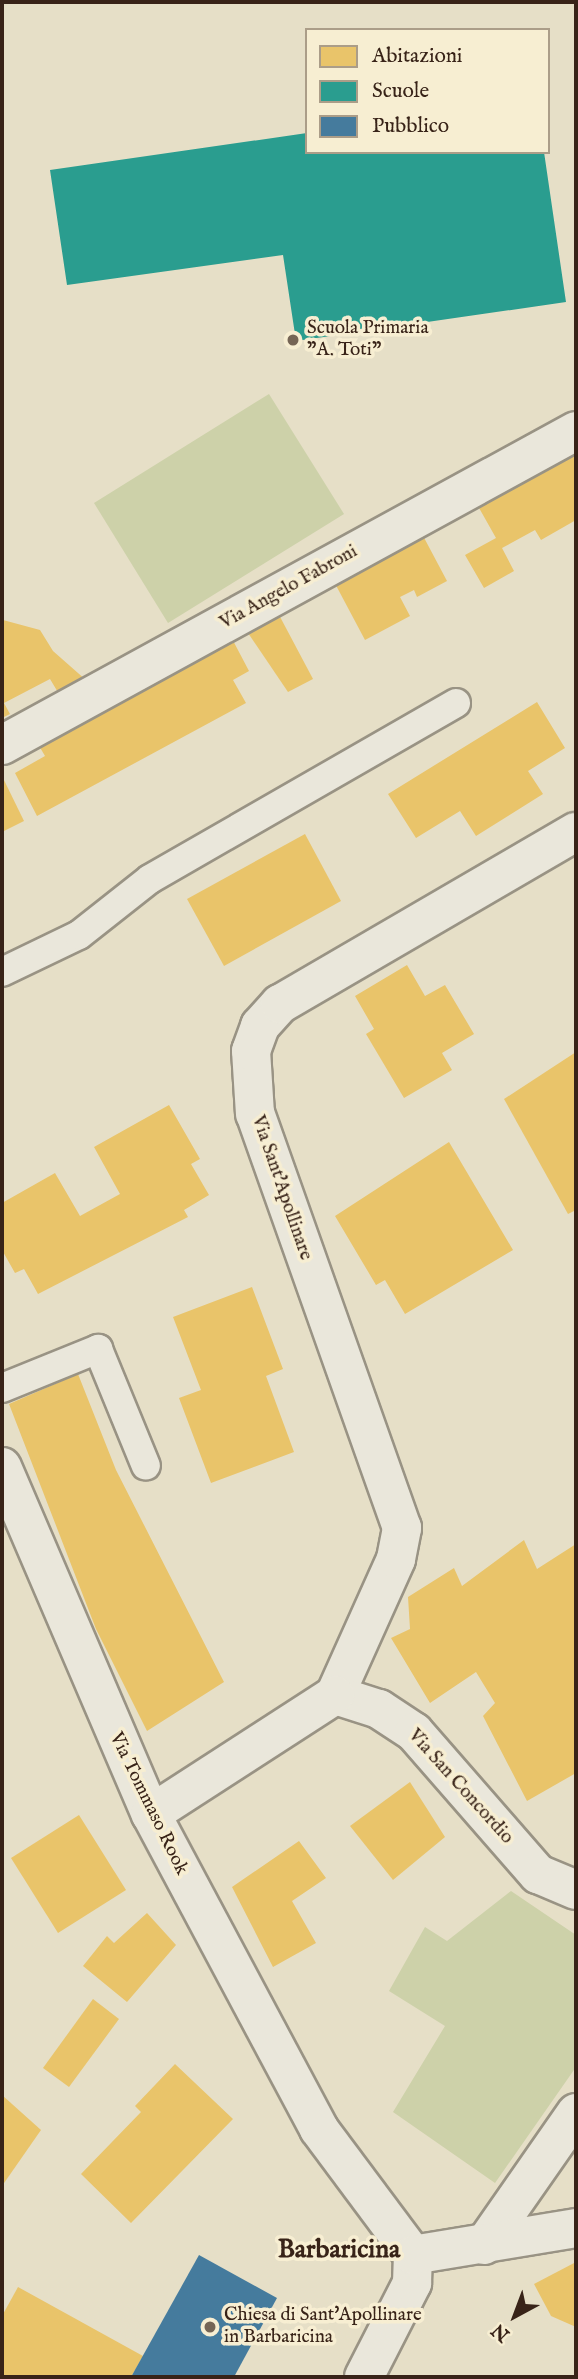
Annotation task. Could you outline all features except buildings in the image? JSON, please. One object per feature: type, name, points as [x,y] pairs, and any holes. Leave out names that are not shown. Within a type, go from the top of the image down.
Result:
[{"type":"street","name":"Via Angelo Fabroni","points":[[2,746],[576,431]]},
{"type":"street","name":"Via Sant'Apollinare","points":[[335,1695],[396,1559],[402,1528],[255,1114],[251,1051],[260,1026],[280,1004],[576,832]]},
{"type":"street","name":"Via Tommaso Rook","points":[[2,1467],[151,1814],[319,2129],[413,2255]]},
{"type":"street","points":[[151,1814],[335,1695]]},
{"type":"street","name":"Via San Concordio","points":[[335,1695],[379,1709],[414,1732],[538,1874],[576,1890]]},
{"type":"street","points":[[484,2245],[576,2113]]},
{"type":"street","points":[[363,2377],[412,2283],[413,2255],[568,2229]]},
{"type":"lane","points":[[2,972],[79,935],[150,879],[456,703]]},
{"type":"lane","points":[[2,1388],[98,1349],[146,1466]]},
{"type":"green space","points":[[269,394],[344,514],[168,623],[94,503]]},
{"type":"green space","points":[[511,1891],[576,1935],[576,2067],[495,2183],[393,2112],[445,2026],[389,1991],[425,1927],[447,1941]]},
{"type":"place","name":"Scuola Primaria \"A. Toti\"","points":[[293,340]]},
{"type":"place","name":"Chiesa di Sant'Apollinare in Barbaricina","points":[[210,2327]]},
{"type":"district","name":"Barbaricina","points":[[339,2250]]}]
